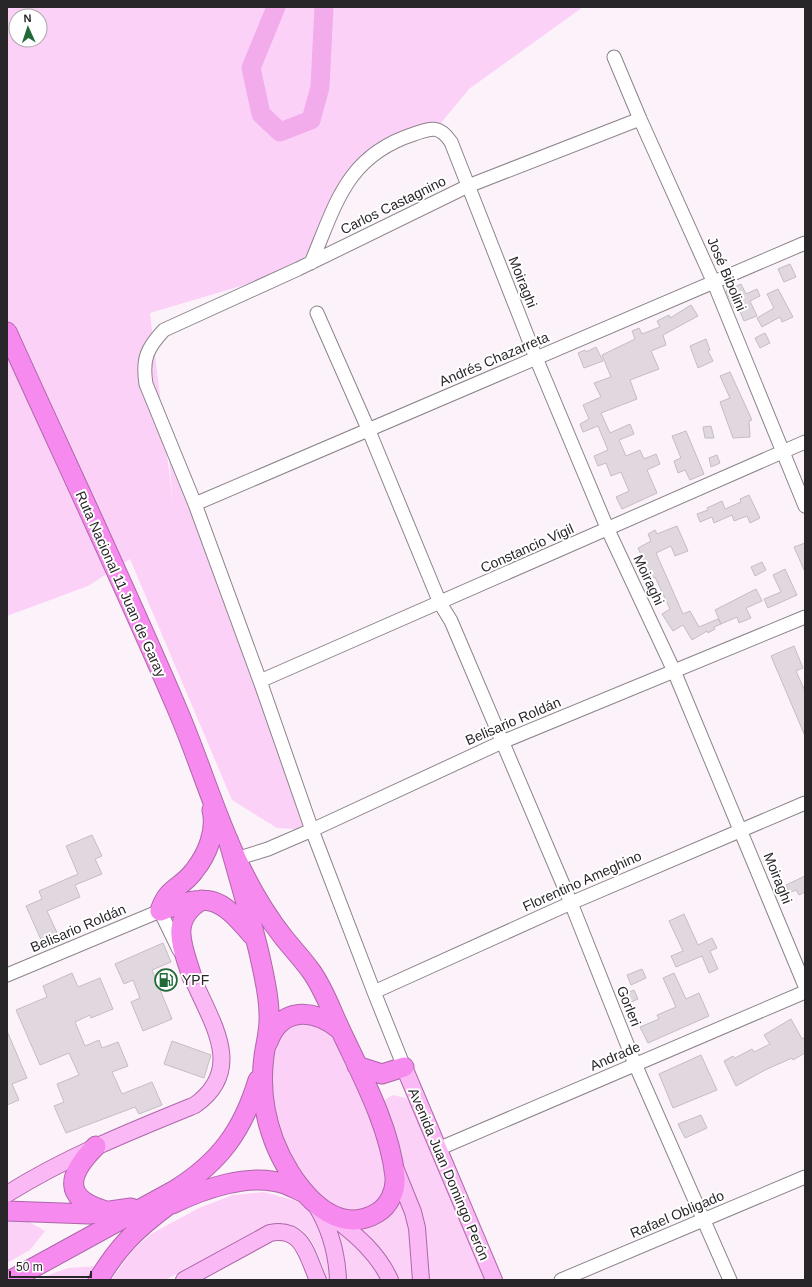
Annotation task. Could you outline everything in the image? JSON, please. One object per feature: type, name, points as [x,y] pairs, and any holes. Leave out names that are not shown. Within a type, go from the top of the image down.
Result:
[{"type":"highway","name":"Ruta Nacional 11 Juan de Garay","points":[[7,332],[179,713],[236,859],[271,919],[312,973],[357,1066],[370,1096],[392,1160],[395,1182],[393,1193],[383,1209],[374,1215],[362,1219],[343,1220],[333,1217],[310,1198],[284,1184],[256,1181],[232,1183],[209,1188],[162,1203],[12,1280]]},
{"type":"highway","points":[[160,911],[167,894],[193,872],[204,854],[212,835],[214,819],[204,780]]},
{"type":"highway","name":"Ruta Nacional 11 Juan de Garay","points":[[228,839],[255,938],[267,992],[270,1016],[264,1057],[262,1100],[272,1137],[286,1167],[310,1198]]},
{"type":"highway","points":[[192,977],[180,938],[180,929],[186,912],[191,906],[202,900]]},
{"type":"highway","points":[[160,911],[186,901],[212,901],[224,907],[236,916],[255,938]]},
{"type":"highway","name":"Ruta Nacional 11 Juan de Garay","points":[[162,1203],[198,1176],[227,1144],[246,1112],[274,1030],[283,1020],[292,1015],[302,1013],[316,1015],[327,1019],[339,1029]]},
{"type":"highway","points":[[357,1066],[382,1074],[404,1067]]},
{"type":"highway","points":[[370,1096],[382,1074]]},
{"type":"highway","points":[[96,1146],[78,1167],[74,1186],[78,1196],[83,1202],[109,1212]]},
{"type":"highway","points":[[7,1211],[72,1214],[126,1210],[162,1203]]},
{"type":"highway","points":[[98,1280],[116,1252],[162,1203]]},
{"type":"main road","points":[[7,1194],[31,1178],[96,1146],[195,1105],[208,1096],[216,1086],[221,1074],[221,1045],[192,977]]},
{"type":"main road","name":"Avenida Juan Domingo Perón","points":[[404,1067],[494,1280]]},
{"type":"main road","points":[[392,1160],[413,1212],[417,1228],[422,1280]]},
{"type":"main road","points":[[310,1198],[322,1216],[330,1237],[337,1264],[338,1280]]},
{"type":"main road","points":[[333,1217],[351,1231],[372,1252],[390,1280]]},
{"type":"main road","points":[[184,1280],[270,1233],[280,1231],[295,1235],[301,1241],[318,1280]]},
{"type":"street","name":"José Bibolini","points":[[614,57],[640,120],[714,282],[805,506]]},
{"type":"street","name":"Carlos Castagnino","points":[[195,504],[146,384],[144,368],[146,356],[152,343],[164,330],[311,263],[468,186],[640,120]]},
{"type":"street","name":"Moiraghi","points":[[311,263],[340,192],[350,177],[364,162],[398,139],[436,128],[444,132],[451,142],[536,358],[608,530],[674,671],[805,986]]},
{"type":"street","name":"Andrés Chazarreta","points":[[195,504],[369,431],[805,243]]},
{"type":"street","name":"Gorleri","points":[[317,313],[369,431],[440,603],[451,621],[571,903],[636,1064],[730,1280]]},
{"type":"street","name":"Constancio Vigil","points":[[260,681],[608,530],[805,442]]},
{"type":"street","points":[[195,504],[260,681],[312,830],[404,1067]]},
{"type":"street","name":"Belisario Roldán","points":[[236,859],[268,849],[502,742],[805,616]]},
{"type":"street","name":"Florentino Ameghino","points":[[374,992],[571,903],[741,829],[805,803]]},
{"type":"street","points":[[160,911],[192,977]]},
{"type":"street","name":"Belisario Roldán","points":[[7,975],[160,911]]},
{"type":"street","name":"Andrade","points":[[438,1148],[805,992]]},
{"type":"street","name":"Rafael Obligado","points":[[561,1280],[805,1177]]},
{"type":"shaded area","points":[[7,7],[583,7],[469,89],[436,129],[398,139],[350,177],[298,269],[150,313],[173,504],[167,434],[312,830],[277,828],[232,800],[130,559],[88,586],[7,616]]},
{"type":"shaded area","points":[[305,1020],[333,1032],[357,1078],[387,1161],[386,1187],[378,1202],[359,1213],[339,1211],[316,1196],[297,1174],[271,1115],[271,1054],[280,1033],[289,1024]]},
{"type":"shaded area","points":[[393,1095],[406,1098],[418,1113],[486,1280],[340,1280],[333,1218],[390,1201],[382,1116],[384,1100]]},
{"type":"shaded area","points":[[264,1192],[304,1203],[313,1211],[336,1280],[328,1280],[308,1235],[291,1225],[278,1225],[263,1229],[165,1280],[111,1280],[133,1250],[151,1234],[199,1208],[233,1195]]},
{"type":"shaded area","points":[[7,1220],[26,1220],[45,1231],[30,1250],[7,1263]]},
{"type":"shaded area","points":[[99,1266],[92,1280],[35,1280],[68,1268]]},
{"type":"building","points":[[790,264],[796,277],[784,282],[778,269]]},
{"type":"building","points":[[741,284],[746,294],[757,289],[760,296],[750,301],[757,316],[744,321],[738,307],[734,308],[726,291]]},
{"type":"building","points":[[778,289],[793,317],[782,322],[780,317],[762,327],[757,318],[774,308],[767,294]]},
{"type":"building","points":[[691,305],[698,316],[663,335],[666,345],[651,351],[659,369],[630,380],[637,399],[601,413],[610,433],[630,424],[634,434],[619,440],[626,456],[640,450],[644,459],[656,454],[660,464],[647,470],[657,493],[622,509],[616,497],[629,491],[621,472],[611,476],[606,463],[598,466],[594,456],[608,450],[598,426],[583,432],[580,424],[589,419],[583,405],[601,397],[594,383],[611,377],[602,355],[635,339],[632,331],[639,328],[642,334],[660,327],[657,321],[669,315],[670,318]]},
{"type":"building","points":[[765,333],[770,343],[760,348],[755,338]]},
{"type":"building","points":[[706,339],[710,350],[708,351],[713,361],[698,368],[690,346]]},
{"type":"building","points":[[596,347],[603,361],[584,368],[578,353],[585,350],[586,352]]},
{"type":"building","points":[[730,372],[752,420],[749,421],[750,437],[733,438],[720,402],[730,398],[720,376]]},
{"type":"building","points":[[711,426],[714,438],[705,438],[703,427]]},
{"type":"building","points":[[686,431],[704,474],[690,480],[685,470],[678,473],[674,461],[681,458],[672,436]]},
{"type":"building","points":[[717,455],[720,463],[711,467],[709,458]]},
{"type":"building","points":[[749,495],[760,518],[750,523],[747,516],[734,521],[732,515],[714,523],[712,517],[700,522],[697,514],[708,510],[707,508],[722,501],[725,509],[741,502],[740,499]]},
{"type":"building","points":[[677,526],[688,551],[675,556],[671,546],[656,553],[683,614],[690,611],[699,627],[718,619],[721,624],[714,627],[715,629],[708,633],[707,631],[692,640],[683,625],[673,631],[662,614],[670,609],[655,577],[652,579],[638,548],[651,541],[648,534],[655,530],[657,534]]},
{"type":"building","points":[[805,543],[805,572],[794,547]]},
{"type":"building","points":[[762,562],[766,570],[755,576],[751,567]]},
{"type":"building","points":[[785,569],[797,595],[768,608],[764,599],[781,592],[773,575]]},
{"type":"building","points":[[756,589],[762,601],[746,608],[751,618],[739,623],[737,617],[721,624],[715,610]]},
{"type":"building","points":[[794,646],[803,668],[796,671],[805,691],[805,736],[771,656]]},
{"type":"building","points":[[92,835],[102,856],[95,859],[102,874],[75,885],[80,897],[47,911],[58,935],[42,942],[26,906],[42,899],[39,891],[78,874],[66,846]]},
{"type":"building","points":[[805,876],[805,892],[799,895],[796,890],[789,893],[786,885]]},
{"type":"building","points":[[684,914],[698,945],[712,938],[717,948],[710,951],[718,969],[709,973],[702,956],[676,967],[671,956],[683,951],[669,921]]},
{"type":"building","points":[[163,943],[171,962],[152,970],[172,1019],[143,1031],[131,1002],[140,998],[133,980],[124,984],[115,964]]},
{"type":"building","points":[[642,969],[646,978],[631,985],[627,975]]},
{"type":"building","points":[[72,973],[78,987],[100,978],[113,1009],[91,1018],[90,1015],[75,1022],[85,1046],[99,1040],[102,1048],[118,1042],[128,1066],[112,1072],[122,1094],[152,1082],[162,1105],[139,1114],[135,1107],[66,1133],[54,1106],[64,1102],[57,1084],[79,1075],[69,1053],[40,1065],[16,1010],[47,997],[43,986]]},
{"type":"building","points":[[674,973],[686,999],[699,993],[709,1016],[648,1043],[640,1027],[659,1019],[657,1015],[676,1007],[663,978]]},
{"type":"building","points":[[634,990],[638,999],[629,1003],[625,994]]},
{"type":"building","points":[[791,1019],[802,1039],[805,1037],[805,1053],[793,1060],[792,1058],[765,1070],[736,1086],[724,1061],[733,1056],[735,1058],[752,1049],[754,1052],[770,1044],[764,1035]]},
{"type":"building","points":[[7,1031],[27,1078],[12,1084],[19,1100],[7,1105]]},
{"type":"building","points":[[172,1041],[211,1055],[204,1078],[164,1064]]},
{"type":"building","points":[[701,1055],[717,1090],[673,1108],[659,1074]]},
{"type":"building","points":[[701,1115],[707,1128],[685,1138],[678,1124]]},
{"type":"waterway","points":[[276,7],[251,68],[261,114],[280,132],[311,120],[320,87],[324,7]]},
{"type":"place","name":"YPF","points":[[166,980]]}]
